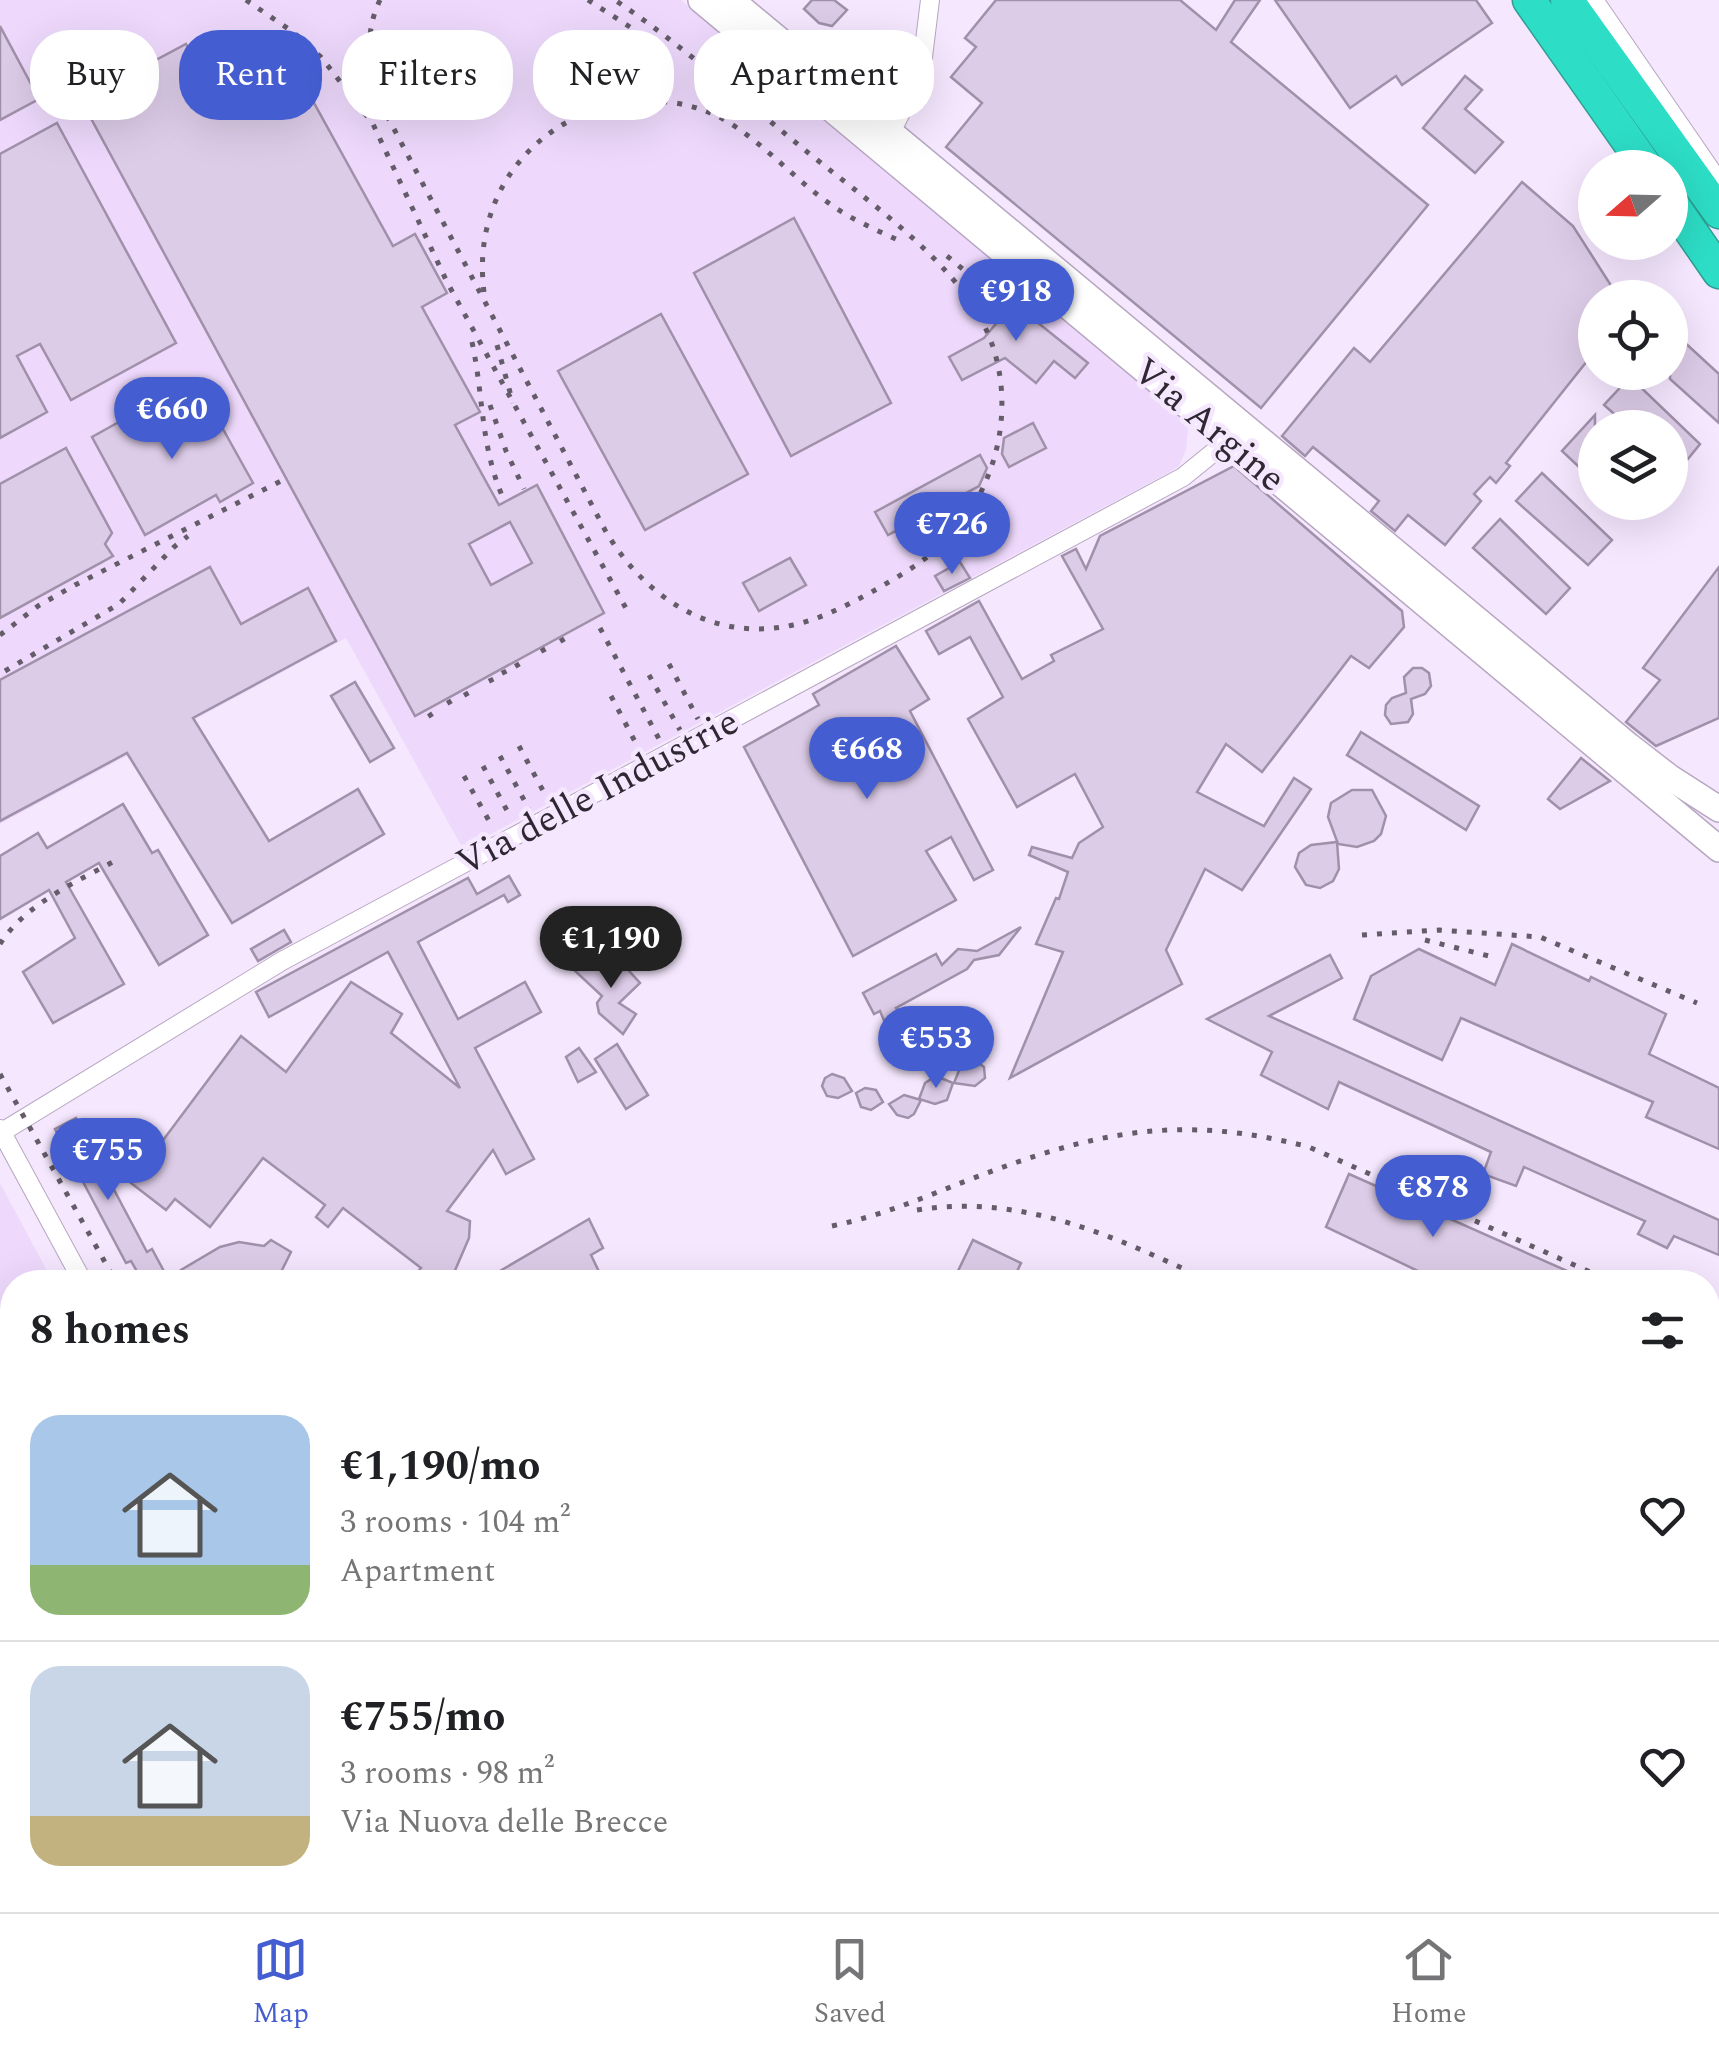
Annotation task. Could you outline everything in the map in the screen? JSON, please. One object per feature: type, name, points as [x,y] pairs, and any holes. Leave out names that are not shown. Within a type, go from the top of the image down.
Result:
[{"type":"highway","points":[[1529,0],[1633,150]]},
{"type":"highway","points":[[1567,0],[1719,212]]},
{"type":"highway","points":[[1688,227],[1719,272]]},
{"type":"street","name":"Via Argine","points":[[701,0],[885,141],[1238,432],[1629,746],[1719,809]]},
{"type":"street","name":"Via Argine","points":[[731,0],[885,141]]},
{"type":"street","points":[[885,141],[916,84],[924,57],[930,0]]},
{"type":"street","points":[[1594,0],[1719,182]]},
{"type":"street","name":"Via Argine","points":[[1238,432],[1719,850]]},
{"type":"street","name":"Via delle Industrie","points":[[1,1130],[282,961],[1182,477],[1238,432]]},
{"type":"street","points":[[1,1130],[77,1270]]},
{"type":"shaded area","points":[[0,0],[681,0],[718,30],[694,30],[694,120],[828,120],[1169,399],[1185,417],[1186,450],[1179,466],[1168,473],[463,849],[346,638],[0,824]]},
{"type":"shaded area","points":[[0,1183],[47,1270],[0,1270]]},
{"type":"building","points":[[812,0],[834,0],[847,10],[832,26],[819,23],[804,9]]},
{"type":"building","points":[[996,0],[1180,0],[1216,30],[1235,0],[1260,0],[1231,42],[1428,205],[1261,408],[946,147],[982,103],[951,77],[976,47],[965,38]]},
{"type":"building","points":[[1275,0],[1476,0],[1492,23],[1402,85],[1396,76],[1350,108]]},
{"type":"building","points":[[0,26],[30,82],[30,104],[0,120]]},
{"type":"building","points":[[179,48],[179,120],[322,118],[393,246],[415,234],[447,293],[422,307],[480,412],[455,425],[499,505],[537,485],[604,613],[415,716],[92,120],[159,120],[159,58]],"holes":[[[510,522],[532,563],[491,585],[469,544]]]},
{"type":"building","points":[[1465,76],[1482,90],[1465,109],[1503,142],[1475,173],[1423,128]]},
{"type":"building","points":[[57,123],[176,343],[71,400],[40,344],[17,356],[47,412],[0,438],[0,154]]},
{"type":"building","points":[[1522,182],[1573,226],[1578,234],[1578,260],[1595,260],[1608,280],[1578,280],[1578,372],[1506,463],[1510,466],[1496,483],[1490,477],[1474,494],[1481,501],[1445,545],[1408,515],[1395,531],[1371,511],[1379,501],[1313,447],[1305,456],[1282,436],[1354,348],[1370,362]]},
{"type":"building","points":[[794,218],[891,403],[791,456],[694,273]]},
{"type":"building","points":[[986,281],[1088,363],[1075,378],[1054,361],[1036,383],[1005,358],[962,380],[949,357],[984,338],[1005,313],[977,291]]},
{"type":"building","points":[[661,314],[748,474],[645,530],[558,371]]},
{"type":"building","points":[[1688,346],[1719,374],[1719,423],[1682,390],[1688,390]]},
{"type":"building","points":[[1618,390],[1644,390],[1664,410],[1610,410],[1604,405]]},
{"type":"building","points":[[204,395],[253,483],[220,502],[216,495],[145,535],[92,437],[146,407],[154,422]]},
{"type":"building","points":[[1033,423],[1046,448],[1009,467],[1002,454],[1004,438]]},
{"type":"building","points":[[1688,433],[1700,444],[1688,459]]},
{"type":"building","points":[[1578,434],[1578,466],[1562,451]]},
{"type":"building","points":[[66,448],[112,533],[105,544],[113,556],[0,618],[0,484]]},
{"type":"building","points":[[980,455],[987,468],[979,486],[888,535],[875,512]]},
{"type":"building","points":[[1234,466],[1402,611],[1404,627],[1369,668],[1351,656],[1262,772],[1226,744],[1197,792],[1264,826],[1294,778],[1311,789],[1242,890],[1205,869],[1166,950],[1182,984],[1010,1078],[1063,952],[1036,944],[1068,872],[1029,855],[1032,847],[1072,858],[1079,843],[1103,827],[1075,774],[1017,807],[968,719],[1003,697],[970,637],[939,654],[926,631],[979,601],[1022,679],[1054,661],[1051,655],[1103,629],[1062,556],[1076,549],[1086,569],[1100,536]]},
{"type":"building","points":[[1542,473],[1578,507],[1578,520],[1591,520],[1612,540],[1588,565],[1516,501]]},
{"type":"building","points":[[1500,519],[1570,588],[1546,614],[1473,548]]},
{"type":"building","points":[[790,558],[806,585],[759,611],[743,583]]},
{"type":"building","points":[[960,562],[970,578],[944,591],[935,576]]},
{"type":"building","points":[[210,567],[241,624],[308,588],[336,641],[193,718],[269,841],[358,789],[384,834],[232,923],[127,753],[0,821],[0,680]]},
{"type":"building","points":[[1719,567],[1719,718],[1656,746],[1626,722],[1660,680],[1643,668]]},
{"type":"building","points":[[896,646],[929,699],[910,711],[993,870],[974,880],[951,837],[926,851],[956,900],[853,956],[744,747],[819,705],[813,694]]},
{"type":"building","points":[[1413,668],[1429,673],[1431,686],[1425,694],[1411,699],[1413,714],[1408,722],[1391,724],[1385,715],[1386,705],[1406,693],[1404,677]]},
{"type":"building","points":[[355,682],[394,748],[370,762],[331,696]]},
{"type":"building","points":[[1361,732],[1479,806],[1466,830],[1347,755]]},
{"type":"building","points":[[1581,758],[1610,781],[1560,809],[1548,799]]},
{"type":"building","points":[[1352,790],[1372,790],[1386,816],[1381,834],[1357,847],[1338,844],[1328,817],[1331,803]]},
{"type":"building","points":[[123,804],[152,853],[158,850],[208,935],[159,965],[99,863],[66,882],[124,984],[53,1023],[23,972],[75,938],[49,890],[0,919],[0,856],[38,833],[47,848]]},
{"type":"building","points":[[1337,842],[1339,869],[1333,881],[1320,888],[1306,885],[1295,867],[1299,853],[1311,845]]},
{"type":"building","points":[[509,876],[520,895],[508,902],[504,895],[418,942],[458,1019],[525,982],[541,1012],[475,1048],[534,1159],[506,1174],[493,1150],[447,1211],[470,1221],[469,1238],[455,1270],[419,1270],[343,1208],[328,1227],[316,1217],[325,1205],[263,1158],[210,1227],[175,1199],[166,1210],[131,1183],[241,1036],[286,1072],[351,982],[402,1014],[391,1033],[460,1088],[388,952],[269,1017],[256,992],[468,878],[477,894]]},
{"type":"building","points":[[1021,927],[999,955],[974,960],[967,969],[896,1008],[900,1014],[885,1023],[880,1011],[874,1014],[863,993],[936,954],[942,965],[958,949],[977,951]]},
{"type":"building","points":[[284,930],[291,942],[258,961],[251,949]]},
{"type":"building","points":[[1512,944],[1666,1014],[1649,1054],[1719,1088],[1719,1149],[1646,1117],[1653,1102],[1461,1018],[1442,1060],[1354,1019],[1371,976],[1419,949],[1495,985]]},
{"type":"building","points":[[1330,955],[1342,978],[1269,1016],[1719,1220],[1719,1255],[1674,1236],[1667,1248],[1638,1234],[1645,1221],[1524,1167],[1516,1186],[1483,1174],[1491,1152],[1339,1082],[1328,1109],[1261,1075],[1272,1052],[1207,1019]]},
{"type":"building","points":[[586,957],[604,974],[619,960],[640,983],[619,1003],[636,1014],[623,1034],[599,1013],[597,1003],[602,996],[574,970]]},
{"type":"building","points":[[617,1044],[648,1095],[626,1109],[595,1059]]},
{"type":"building","points":[[579,1048],[596,1072],[578,1082],[566,1057]]},
{"type":"building","points":[[973,1059],[984,1067],[985,1078],[975,1086],[954,1083],[962,1063]]},
{"type":"building","points":[[832,1074],[844,1078],[852,1091],[838,1098],[827,1096],[822,1086]]},
{"type":"building","points":[[936,1076],[953,1083],[947,1100],[935,1104],[919,1099],[925,1083]]},
{"type":"building","points":[[865,1088],[876,1090],[883,1102],[871,1110],[861,1107],[856,1093]]},
{"type":"building","points":[[904,1095],[921,1100],[908,1118],[897,1115],[889,1104]]},
{"type":"building","points":[[76,1118],[147,1252],[152,1249],[163,1270],[136,1270],[131,1261],[126,1263],[55,1129]]},
{"type":"building","points":[[1349,1174],[1565,1270],[1416,1270],[1326,1227]]},
{"type":"building","points":[[589,1219],[603,1248],[591,1255],[598,1270],[502,1270]]},
{"type":"building","points":[[271,1240],[291,1252],[282,1270],[181,1270],[220,1247],[239,1242],[264,1246]]},
{"type":"building","points":[[973,1240],[1021,1263],[1018,1270],[958,1270]]},
{"type":"railway","points":[[246,0],[321,57],[373,124],[447,282],[628,612]]},
{"type":"railway","points":[[380,0],[371,28],[370,55],[384,110],[621,554],[660,594],[708,621],[763,629],[823,616],[909,570],[945,542],[964,520],[980,494],[999,439],[1001,381],[995,352],[968,299],[926,251],[709,71],[615,0]]},
{"type":"railway","points":[[588,0],[630,27]]},
{"type":"railway","points":[[484,292],[486,232],[507,178],[533,147],[553,131],[575,118],[624,103],[674,103],[723,119],[830,204],[904,243]]},
{"type":"railway","points":[[947,256],[982,285]]},
{"type":"railway","points":[[472,342],[486,440],[503,498]]},
{"type":"railway","points":[[497,345],[513,403]]},
{"type":"railway","points":[[490,405],[524,489]]},
{"type":"railway","points":[[0,635],[38,606],[75,585],[283,480]]},
{"type":"railway","points":[[5,671],[119,604],[188,536]]},
{"type":"railway","points":[[600,628],[659,739]]},
{"type":"railway","points":[[561,638],[566,646]]},
{"type":"railway","points":[[542,648],[547,657]]},
{"type":"railway","points":[[516,663],[521,671]]},
{"type":"railway","points":[[669,664],[698,719]]},
{"type":"railway","points":[[503,670],[507,678]]},
{"type":"railway","points":[[649,675],[680,730]]},
{"type":"railway","points":[[490,678],[494,686]]},
{"type":"railway","points":[[465,692],[469,699]]},
{"type":"railway","points":[[611,696],[640,751]]},
{"type":"railway","points":[[448,700],[453,708]]},
{"type":"railway","points":[[429,713],[433,719]]},
{"type":"railway","points":[[519,746],[548,800]]},
{"type":"railway","points":[[500,756],[529,809]]},
{"type":"railway","points":[[483,766],[511,818]]},
{"type":"railway","points":[[464,776],[493,828]]},
{"type":"railway","points":[[0,944],[38,905],[118,859]]},
{"type":"railway","points":[[1362,935],[1439,930],[1540,937],[1697,1003]]},
{"type":"railway","points":[[1425,940],[1497,958]]},
{"type":"railway","points":[[0,1074],[109,1270]]},
{"type":"railway","points":[[832,1226],[1097,1139],[1177,1130],[1218,1131],[1309,1147],[1586,1270]]},
{"type":"railway","points":[[917,1210],[957,1206],[1033,1214],[1105,1235],[1185,1270]]}]
